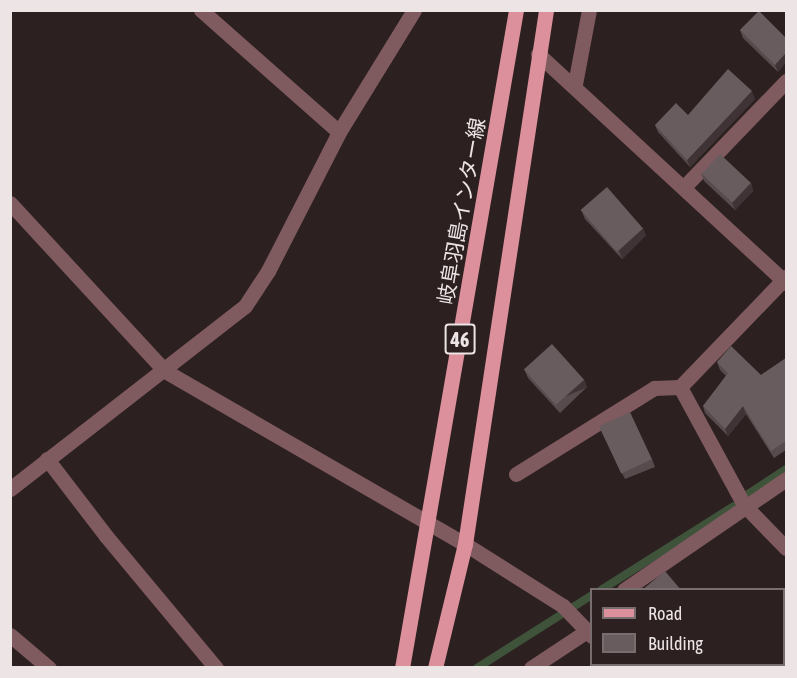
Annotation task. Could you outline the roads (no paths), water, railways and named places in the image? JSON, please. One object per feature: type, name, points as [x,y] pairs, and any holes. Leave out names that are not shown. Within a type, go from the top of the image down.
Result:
[{"type":"main road","name":"岐阜羽島インター線","points":[[402,668],[429,523],[516,10]]},
{"type":"main road","name":"46","points":[[435,668],[465,544],[546,10]]},
{"type":"street","points":[[201,10],[339,132]]},
{"type":"street","points":[[11,488],[165,371],[244,306],[268,271],[339,132],[414,10]]},
{"type":"street","points":[[575,84],[589,10]]},
{"type":"street","points":[[516,474],[654,388],[680,387],[785,280],[575,84],[538,54]]},
{"type":"street","points":[[684,187],[786,81]]},
{"type":"street","points":[[10,202],[165,371],[465,544],[578,622]]},
{"type":"street","points":[[680,387],[744,505],[786,548]]},
{"type":"street","points":[[47,459],[106,536],[216,668]]},
{"type":"street","points":[[627,588],[744,505],[786,479]]},
{"type":"street","points":[[531,668],[590,613]]},
{"type":"street","points":[[10,635],[49,668]]},
{"type":"waterway","points":[[748,494],[786,469]]},
{"type":"waterway","points":[[604,588],[734,506]]},
{"type":"waterway","points":[[477,668],[590,596]]}]
